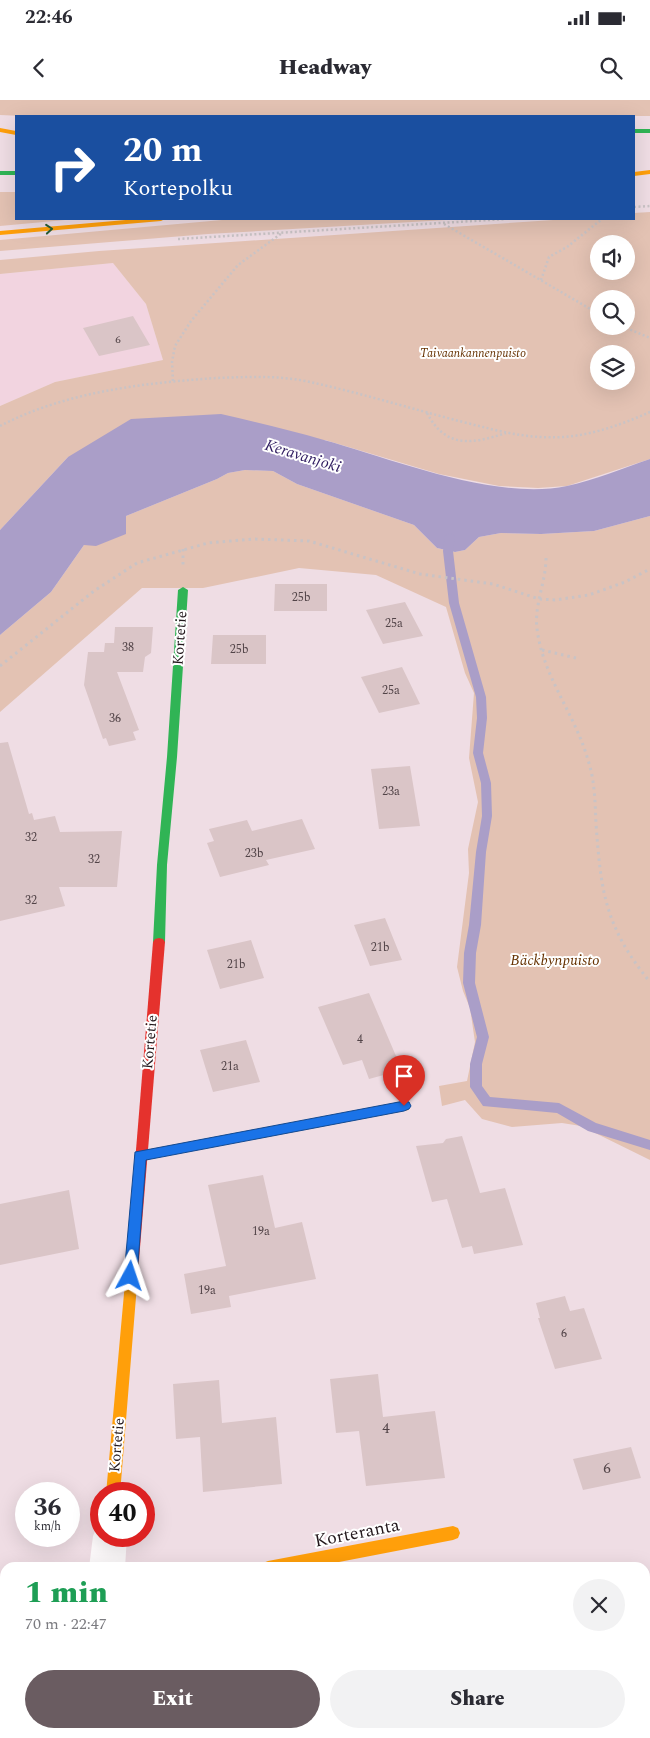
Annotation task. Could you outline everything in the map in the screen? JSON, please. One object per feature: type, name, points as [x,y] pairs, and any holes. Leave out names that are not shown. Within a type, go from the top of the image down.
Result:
[{"type":"main road","points":[[0,130],[15,135]]},
{"type":"main road","points":[[635,132],[650,131]]},
{"type":"main road","points":[[0,136],[15,135]]},
{"type":"main road","points":[[635,167],[650,166]]},
{"type":"main road","points":[[635,174],[650,172]]},
{"type":"main road","points":[[0,173],[15,173]]},
{"type":"main road","points":[[0,233],[149,220]]},
{"type":"main road","name":"Kortetie","points":[[114,1482],[160,922],[162,865],[172,757],[183,590]]},
{"type":"main road","points":[[140,1156],[404,1106]]},
{"type":"main road","name":"Korteranta","points":[[300,1562],[453,1533]]},
{"type":"street","points":[[108,1562],[109,1547]]},
{"type":"path","points":[[635,207],[650,206]]},
{"type":"path","points":[[172,240],[494,220]]},
{"type":"path","points":[[541,280],[549,257],[567,247],[601,220]]},
{"type":"path","points":[[444,224],[590,309]]},
{"type":"path","points":[[173,381],[172,362],[175,346],[191,321],[238,265],[283,233]]},
{"type":"path","points":[[635,332],[650,338]]},
{"type":"path","points":[[0,426],[25,413],[53,403],[134,386],[212,377],[283,377],[308,380],[427,413],[507,433],[540,438],[565,437],[617,426],[650,412]]},
{"type":"path","points":[[427,413],[438,431],[458,441],[482,442],[507,433]]},
{"type":"path","points":[[0,666],[94,591],[137,563],[208,543],[253,539],[309,541],[420,574],[493,584],[539,599],[555,600],[589,594],[625,582],[650,568]]},
{"type":"path","points":[[546,558],[547,570],[539,599],[536,625],[541,650],[548,672],[582,740],[591,768],[600,879],[606,908],[618,938],[628,955],[650,982]]},
{"type":"path","points":[[541,650],[576,658]]},
{"type":"shaded area","points":[[113,263],[146,304],[163,360],[55,382],[0,406],[0,274]]},
{"type":"green space","points":[[0,100],[650,100],[650,116],[0,115]]},
{"type":"green space","points":[[0,192],[15,192],[15,220],[65,220],[0,226]]},
{"type":"green space","name":"Taivaankannenpuisto","points":[[650,212],[650,459],[567,486],[538,488],[499,486],[439,474],[325,440],[68,457],[0,530],[0,406],[55,382],[163,360],[146,304],[113,263],[0,274],[0,260],[99,251],[553,220],[635,220],[635,213]]},
{"type":"green space","points":[[222,220],[446,220],[208,234],[0,251],[0,240]]},
{"type":"green space","name":"Bäckbynpuisto","points":[[245,470],[273,471],[297,484],[414,525],[437,548],[455,552],[465,550],[479,537],[501,533],[541,534],[594,531],[650,516],[650,1160],[581,1126],[562,1123],[512,1127],[482,1119],[465,1100],[442,1106],[439,1086],[467,1081],[475,1042],[470,1008],[463,991],[457,967],[469,873],[468,849],[478,802],[469,758],[474,693],[465,673],[446,607],[376,575],[299,568],[203,588],[142,588],[0,712],[0,635],[51,592],[84,545],[126,516],[228,473]]},
{"type":"water","name":"Keravanjoki","points":[[221,414],[311,436],[444,476],[508,488],[539,489],[567,486],[650,459],[650,516],[594,531],[541,534],[501,533],[479,537],[465,550],[455,552],[437,548],[414,525],[297,484],[273,471],[245,470],[228,473],[126,516],[126,534],[96,546],[84,545],[51,592],[0,635],[0,530],[68,457],[131,419]]},
{"type":"building","points":[[133,316],[150,345],[99,356],[83,328]]},
{"type":"building","points":[[275,584],[327,584],[327,611],[274,611]]},
{"type":"building","points":[[405,602],[423,636],[383,644],[366,610]]},
{"type":"building","points":[[115,627],[153,627],[151,653],[145,657],[143,672],[117,672],[139,730],[133,732],[136,740],[109,746],[106,738],[103,739],[84,685],[88,652],[104,652],[105,643],[114,643]]},
{"type":"building","points":[[213,635],[266,635],[266,664],[211,664]]},
{"type":"building","points":[[402,667],[420,704],[379,713],[361,677]]},
{"type":"building","points":[[8,742],[29,814],[32,813],[34,820],[55,816],[60,832],[122,831],[117,887],[59,887],[65,906],[0,921],[0,743]]},
{"type":"building","points":[[410,766],[420,826],[379,829],[371,769]]},
{"type":"building","points":[[302,819],[315,849],[266,860],[269,865],[220,877],[207,843],[214,841],[209,829],[247,820],[252,831]]},
{"type":"building","points":[[385,918],[402,960],[370,966],[354,925]]},
{"type":"building","points":[[251,940],[264,978],[220,989],[207,950]]},
{"type":"building","points":[[369,993],[402,1070],[369,1079],[362,1060],[343,1065],[318,1007]]},
{"type":"building","points":[[246,1040],[260,1082],[213,1092],[200,1050]]},
{"type":"building","points":[[462,1136],[480,1193],[505,1188],[523,1245],[474,1254],[472,1246],[462,1248],[447,1199],[432,1202],[416,1146],[443,1143],[446,1139]]},
{"type":"building","points":[[263,1175],[275,1228],[302,1222],[316,1279],[229,1296],[231,1307],[191,1314],[184,1274],[226,1266],[208,1185]]},
{"type":"building","points":[[69,1190],[79,1249],[0,1265],[0,1204]]},
{"type":"building","points":[[565,1296],[570,1311],[584,1308],[602,1359],[555,1369],[538,1318],[540,1318],[536,1303]]},
{"type":"building","points":[[378,1374],[383,1417],[435,1411],[445,1478],[366,1486],[359,1431],[336,1433],[330,1379]]},
{"type":"building","points":[[219,1380],[222,1423],[276,1417],[282,1484],[203,1492],[200,1437],[176,1439],[173,1384]]},
{"type":"building","points":[[631,1447],[641,1478],[583,1490],[573,1459]]},
{"type":"waterway","points":[[450,536],[448,551],[454,603],[481,697],[482,718],[478,753],[486,783],[487,816],[481,852],[475,925],[470,953],[469,983],[483,1037],[476,1064],[476,1087],[487,1102],[559,1108],[592,1127],[650,1145]]},
{"type":"traffic: fast","points":[[635,131],[650,131]]},
{"type":"traffic: fast","points":[[0,173],[15,173]]},
{"type":"traffic: fast","points":[[159,942],[162,865],[172,757],[183,590]]},
{"type":"traffic: slow","points":[[0,130],[15,133]]},
{"type":"traffic: slow","points":[[635,174],[650,172]]},
{"type":"traffic: slow","points":[[0,233],[150,220]]},
{"type":"traffic: slow","points":[[140,1156],[404,1106]]},
{"type":"traffic: slow","points":[[114,1482],[133,1260]]},
{"type":"traffic: slow","points":[[300,1562],[453,1533]]},
{"type":"traffic: jam","points":[[133,1260],[159,942]]},
{"type":"route","points":[[130,1276],[140,1156],[404,1106]]}]
